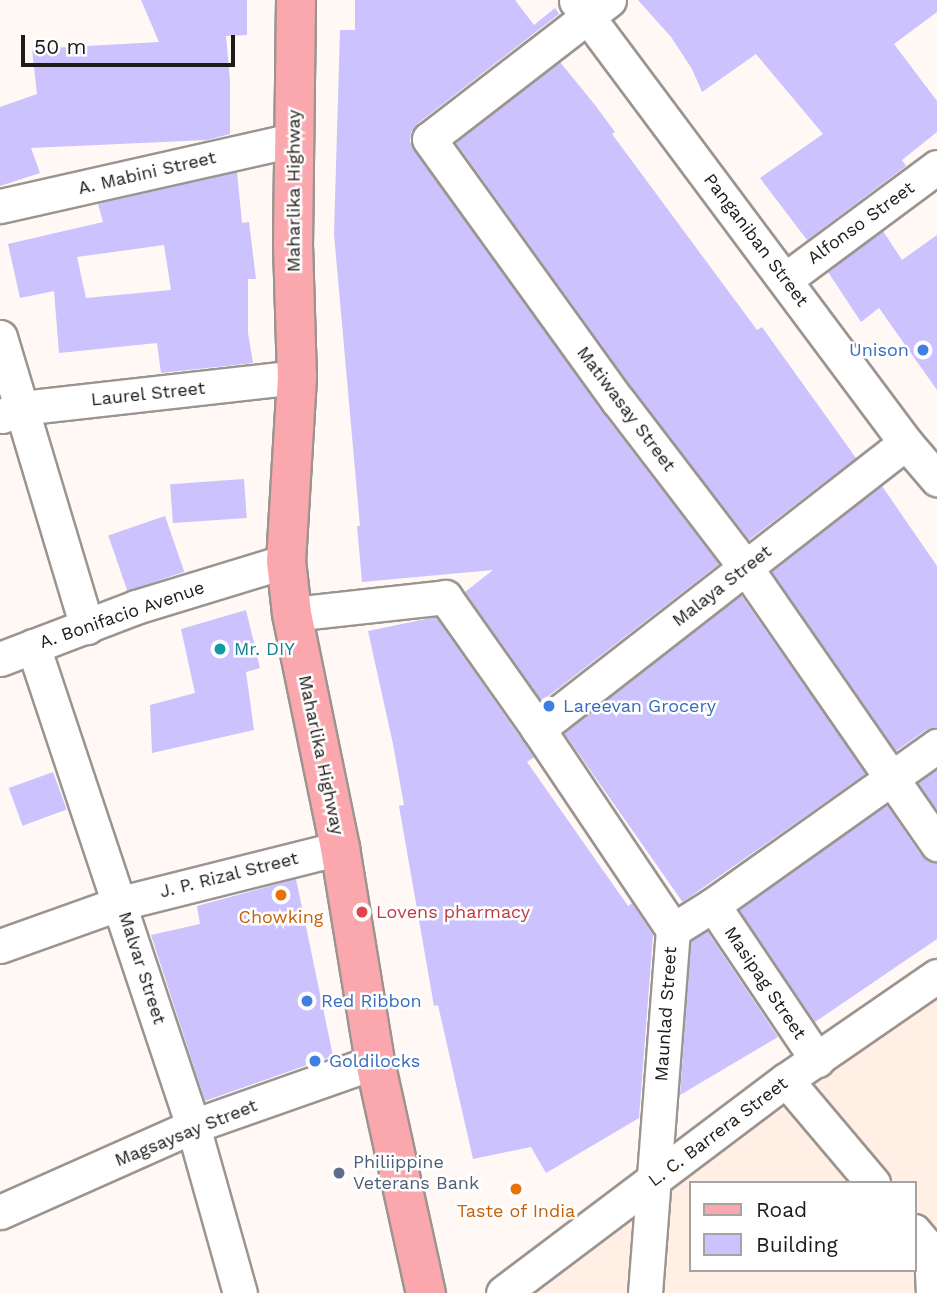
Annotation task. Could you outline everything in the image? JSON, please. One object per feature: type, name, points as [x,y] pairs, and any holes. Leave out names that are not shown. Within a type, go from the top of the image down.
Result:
[{"type":"main road","name":"Maharlika Highway","points":[[296,0],[293,140],[297,377],[286,561],[292,614],[340,848],[375,1062],[426,1293]]},
{"type":"street","name":"Panganiban Street","points":[[591,6],[786,279],[906,443],[937,479]]},
{"type":"street","name":"Matiwasay Street","points":[[591,6],[429,139],[619,402],[746,568],[937,844]]},
{"type":"street","name":"A. Mabini Street","points":[[0,206],[293,140]]},
{"type":"street","name":"Alfonso Street","points":[[786,279],[937,167]]},
{"type":"street","points":[[0,337],[11,412],[88,628]]},
{"type":"street","name":"Laurel Street","points":[[11,412],[297,377]]},
{"type":"street","name":"Malaya Street","points":[[538,729],[906,443]]},
{"type":"street","name":"A. Bonifacio Avenue","points":[[0,659],[88,628],[136,607],[286,561]]},
{"type":"street","points":[[292,614],[445,597],[538,729],[673,930]]},
{"type":"street","name":"Malvar Street","points":[[33,646],[121,903],[193,1126],[240,1293]]},
{"type":"street","name":"Maunlad Street","points":[[645,1293],[673,930],[713,905],[937,746]]},
{"type":"street","name":"J. P. Rizal Street","points":[[0,946],[121,903],[340,848]]},
{"type":"street","name":"Masipag Street","points":[[713,905],[817,1060]]},
{"type":"street","name":"L. C. Barrera Street","points":[[503,1293],[786,1080],[937,976]]},
{"type":"street","name":"Magsaysay Street","points":[[0,1212],[193,1126],[375,1062]]},
{"type":"street","points":[[786,1080],[871,1181]]},
{"type":"street","points":[[928,1243],[934,1293]]},
{"type":"shaded area","points":[[937,987],[937,1293],[493,1293]]},
{"type":"building","points":[[141,0],[247,0],[247,35],[226,36],[230,80],[230,134],[207,140],[31,148],[40,173],[0,186],[0,107],[37,94],[32,49],[159,42]]},
{"type":"building","points":[[355,0],[515,0],[534,25],[555,8],[559,14],[417,124],[411,132],[410,142],[603,413],[719,564],[542,701],[465,592],[493,570],[362,582],[357,526],[360,526],[334,234],[340,30],[355,30]]},
{"type":"building","points":[[638,0],[937,0],[937,12],[894,44],[937,101],[937,132],[902,160],[906,166],[807,240],[760,178],[823,134],[756,54],[702,92],[692,69],[671,37]]},
{"type":"building","points":[[560,62],[615,132],[612,134],[757,330],[762,327],[856,458],[749,540],[634,391],[456,143]]},
{"type":"building","points":[[237,172],[242,223],[249,222],[256,279],[248,279],[248,333],[253,363],[161,373],[157,343],[59,353],[54,291],[20,298],[8,244],[103,222],[98,204]],"holes":[[[164,245],[171,290],[86,298],[77,257]]]},
{"type":"building","points":[[883,231],[902,260],[937,235],[937,390],[879,308],[861,322],[828,272]]},
{"type":"building","points":[[244,479],[247,518],[173,523],[170,484]]},
{"type":"building","points":[[882,486],[937,566],[937,727],[926,730],[896,751],[772,572]]},
{"type":"building","points":[[165,516],[184,572],[127,591],[108,536]]},
{"type":"building","points":[[741,595],[866,774],[683,902],[558,723]]},
{"type":"building","points":[[246,610],[260,668],[246,672],[254,730],[152,753],[150,705],[195,693],[181,629]]},
{"type":"building","points":[[436,617],[534,757],[527,762],[628,906],[632,903],[653,935],[639,1118],[546,1173],[531,1147],[473,1159],[438,1005],[434,1006],[399,806],[404,805],[368,631]]},
{"type":"building","points":[[937,770],[937,810],[918,783]]},
{"type":"building","points":[[53,772],[67,810],[23,826],[9,788]]},
{"type":"building","points":[[887,805],[921,855],[937,863],[937,939],[815,1022],[739,910]]},
{"type":"building","points":[[296,879],[333,1056],[205,1101],[151,935],[200,924],[197,906]]},
{"type":"building","points":[[707,931],[778,1037],[680,1095],[691,941]]},
{"type":"place","name":"Unison","points":[[923,350]]},
{"type":"place","name":"Mr. DIY","points":[[220,649]]},
{"type":"place","name":"Lareevan Grocery","points":[[549,706]]},
{"type":"place","name":"Chowking","points":[[281,895]]},
{"type":"place","name":"Lovens pharmacy","points":[[362,912]]},
{"type":"place","name":"Red Ribbon","points":[[307,1001]]},
{"type":"place","name":"Goldilocks","points":[[315,1061]]},
{"type":"place","name":"Philiippine Veterans Bank","points":[[339,1173]]},
{"type":"place","name":"Taste of India","points":[[516,1189]]}]
